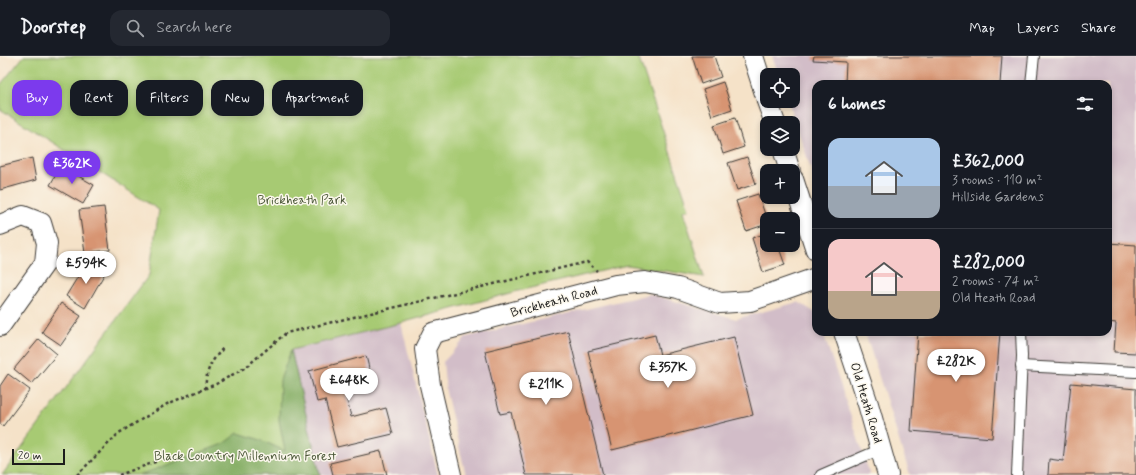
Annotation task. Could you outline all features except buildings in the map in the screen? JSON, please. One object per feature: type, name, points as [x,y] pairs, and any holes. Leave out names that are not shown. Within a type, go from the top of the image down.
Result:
[{"type":"street","points":[[753,56],[760,78]]},
{"type":"street","points":[[800,201],[812,238]]},
{"type":"street","points":[[0,225],[23,216],[40,223],[47,243],[45,263],[0,326]]},
{"type":"street","name":"Brickheath Road","points":[[451,475],[430,385],[425,349],[433,333],[616,285],[645,282],[678,288],[720,303],[750,301],[812,279]]},
{"type":"street","name":"Old Heath Road","points":[[845,336],[868,404],[888,475]]},
{"type":"lane","points":[[1031,80],[1034,56]]},
{"type":"lane","points":[[1017,475],[1021,336]]},
{"type":"lane","points":[[1021,366],[1136,372]]},
{"type":"lane","points":[[821,475],[881,449]]},
{"type":"path","points":[[77,475],[119,434],[167,404],[216,384],[246,367],[286,333],[587,262],[616,285]]},
{"type":"path","points":[[205,389],[206,372],[213,360],[224,347]]},
{"type":"path","points":[[119,475],[158,461]]},
{"type":"shaded area","points":[[772,56],[1136,56],[1136,475],[910,475],[866,336],[1112,336],[1112,80],[812,80],[812,172],[800,137],[800,116],[793,116],[790,108],[800,108],[800,68],[776,68]]},
{"type":"shaded area","points":[[650,294],[736,319],[798,302],[812,311],[812,336],[824,336],[870,475],[466,475],[446,392],[443,362],[467,337]]},
{"type":"shaded area","points":[[401,323],[438,475],[320,475],[291,350]]},
{"type":"green space","name":"Brickheath Park","points":[[24,56],[638,56],[689,209],[683,211],[704,277],[627,265],[518,291],[401,323],[291,350],[320,475],[2,475],[149,275],[159,210],[0,109],[0,85]]},
{"type":"green space","name":"Black Country Millennium Forest","points":[[291,350],[320,475],[140,475],[223,444],[238,433],[261,440],[285,451],[279,420],[280,380]]}]
